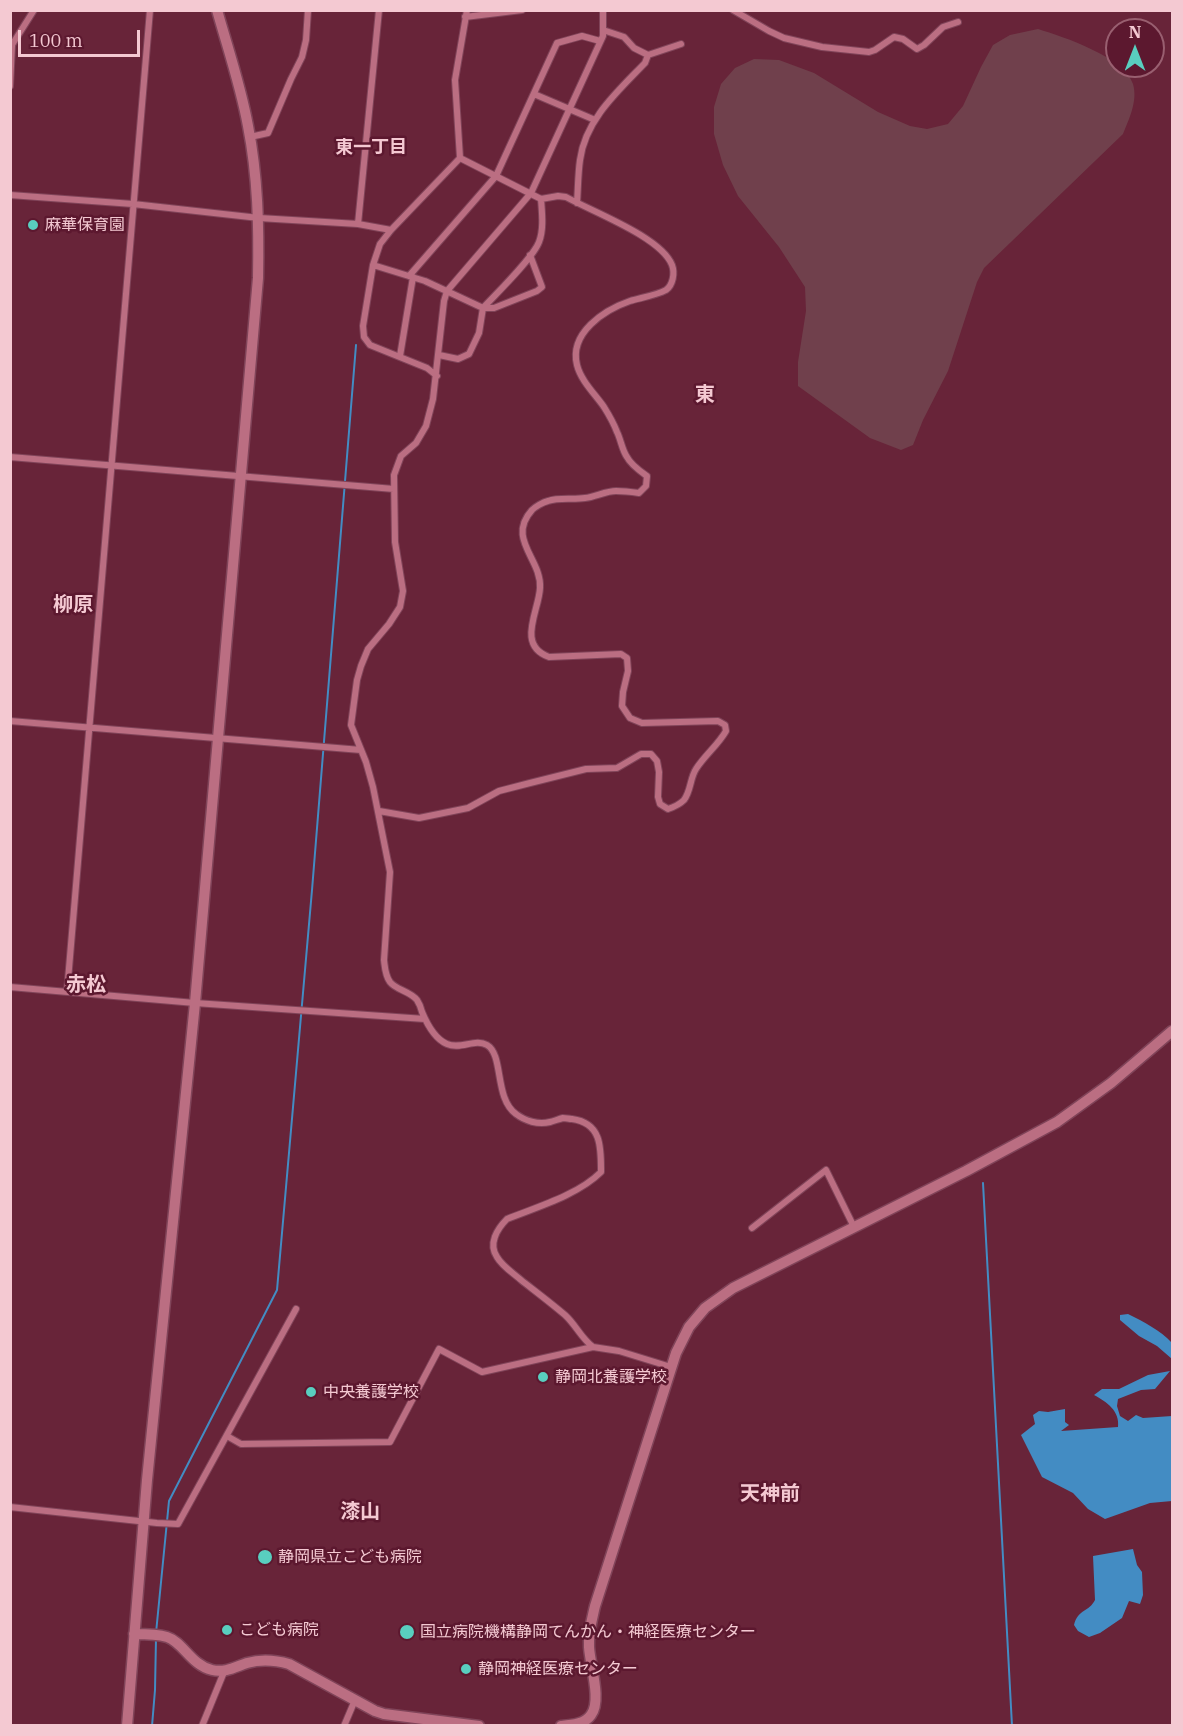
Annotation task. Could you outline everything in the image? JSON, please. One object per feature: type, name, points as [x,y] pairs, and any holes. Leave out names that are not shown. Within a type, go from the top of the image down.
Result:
[{"type":"street","points":[[10,86],[11,47],[34,10]]},
{"type":"street","points":[[67,992],[150,10]]},
{"type":"street","points":[[127,1725],[144,1522],[219,738],[258,278],[259,218],[254,161],[237,77],[217,10]]},
{"type":"street","points":[[250,137],[268,133],[277,114],[302,57],[306,40],[308,10]]},
{"type":"street","points":[[358,224],[379,10]]},
{"type":"street","points":[[437,376],[427,368],[370,345],[364,337],[363,326],[373,265],[380,244],[391,230],[460,158],[455,80],[466,14],[522,10]]},
{"type":"street","points":[[593,1347],[568,1317],[502,1263],[494,1250],[494,1240],[500,1226],[507,1219],[592,1181],[601,1172],[601,1149],[596,1135],[591,1126],[580,1120],[563,1118],[548,1123],[529,1122],[514,1113],[505,1102],[495,1053],[488,1045],[480,1042],[456,1047],[447,1045],[438,1039],[425,1019],[417,1000],[392,984],[386,974],[384,960],[390,872],[379,811],[366,762],[351,725],[359,673],[368,649],[400,607],[404,591],[395,542],[394,475],[401,456],[416,443],[426,426],[437,376],[444,301],[447,291],[531,193],[600,41],[603,30],[603,10]]},
{"type":"street","points":[[733,10],[784,38],[857,52],[874,50],[894,37],[903,39],[917,49],[943,27],[958,22]]},
{"type":"street","points":[[603,30],[624,38],[634,48],[648,55],[681,44]]},
{"type":"street","points":[[400,356],[411,276],[496,176],[557,43],[582,36],[600,41]]},
{"type":"street","points":[[577,203],[580,158],[587,135],[605,104],[645,63],[648,55]]},
{"type":"street","points":[[534,94],[595,120]]},
{"type":"street","points":[[379,811],[419,818],[468,808],[499,792],[520,786],[586,769],[617,768],[640,754],[651,754],[657,761],[660,804],[668,809],[674,808],[687,796],[694,771],[726,731],[724,725],[718,721],[642,723],[630,718],[622,706],[628,671],[627,658],[621,654],[549,657],[540,654],[535,649],[532,638],[532,620],[540,588],[539,574],[523,539],[523,524],[533,509],[547,501],[585,498],[614,491],[639,493],[646,486],[647,476],[627,459],[617,431],[577,366],[578,341],[586,329],[599,317],[627,302],[665,290],[672,283],[673,267],[666,255],[649,239],[566,197],[541,199],[460,158]]},
{"type":"street","points":[[10,195],[133,204],[259,218],[358,224],[391,230]]},
{"type":"street","points":[[439,355],[458,359],[470,354],[479,333],[483,308],[538,243],[542,223],[541,199]]},
{"type":"street","points":[[373,265],[411,276],[483,308],[494,308],[542,287],[530,255]]},
{"type":"street","points":[[10,457],[394,489]]},
{"type":"street","points":[[10,721],[361,750]]},
{"type":"street","points":[[10,987],[425,1019]]},
{"type":"street","points":[[561,1725],[584,1721],[591,1716],[595,1707],[596,1694],[589,1645],[595,1606],[671,1367],[689,1327],[705,1308],[733,1288],[1057,1122],[1111,1083],[1173,1031]]},
{"type":"street","points":[[752,1228],[826,1170],[854,1227]]},
{"type":"street","points":[[10,1507],[157,1524],[178,1524],[296,1309]]},
{"type":"street","points":[[227,1436],[242,1444],[390,1442],[439,1349],[482,1372],[593,1347],[619,1351],[671,1367]]},
{"type":"street","points":[[134,1634],[167,1637],[174,1640],[205,1668],[224,1672],[254,1662],[279,1661],[375,1711],[392,1716],[479,1725]]},
{"type":"street","points":[[202,1725],[224,1672]]},
{"type":"street","points":[[344,1725],[355,1699]]},
{"type":"shaded area","points":[[1038,29],[1092,49],[1105,56],[1105,78],[1129,78],[1133,84],[1134,103],[1123,134],[984,268],[977,282],[948,371],[913,445],[901,450],[870,438],[798,386],[798,362],[806,311],[805,287],[779,247],[738,196],[723,165],[714,134],[714,107],[721,84],[735,68],[754,59],[779,60],[814,73],[878,112],[910,126],[927,129],[948,124],[963,106],[993,45],[1010,35]]},
{"type":"water","points":[[1128,1314],[1157,1330],[1172,1343],[1172,1359],[1120,1320],[1120,1315]]},
{"type":"water","points":[[1170,1371],[1155,1389],[1141,1390],[1118,1399],[1117,1406],[1120,1416],[1128,1421],[1136,1415],[1143,1418],[1172,1416],[1172,1501],[1150,1503],[1105,1519],[1088,1509],[1073,1493],[1042,1477],[1021,1435],[1035,1424],[1033,1415],[1039,1411],[1065,1409],[1065,1422],[1069,1425],[1061,1431],[1118,1427],[1115,1412],[1108,1404],[1094,1395],[1102,1389],[1119,1389],[1148,1375]]},
{"type":"water","points":[[1133,1549],[1137,1565],[1142,1572],[1143,1595],[1140,1604],[1129,1601],[1122,1618],[1100,1633],[1089,1637],[1078,1631],[1074,1625],[1076,1620],[1095,1600],[1093,1556]]},
{"type":"waterway","points":[[156,1633],[169,1501],[277,1290],[356,345]]},
{"type":"waterway","points":[[983,1183],[1012,1726]]},
{"type":"waterway","points":[[152,1726],[156,1638]]},
{"type":"place","name":"麻華保育園","points":[[33,225]]},
{"type":"place","name":"静岡北養護学校","points":[[543,1377]]},
{"type":"place","name":"中央養護学校","points":[[311,1392]]},
{"type":"place","name":"静岡県立こども病院","points":[[265,1557]]},
{"type":"place","name":"こども病院","points":[[227,1630]]},
{"type":"place","name":"国立病院機構静岡てんかん・神経医療センター","points":[[407,1632]]},
{"type":"place","name":"静岡神経医療センター","points":[[466,1669]]},
{"type":"district","name":"東一丁目","points":[[371,148]]},
{"type":"district","name":"東","points":[[705,395]]},
{"type":"district","name":"柳原","points":[[73,605]]},
{"type":"district","name":"赤松","points":[[86,985]]},
{"type":"district","name":"天神前","points":[[770,1494]]},
{"type":"district","name":"漆山","points":[[360,1512]]}]
